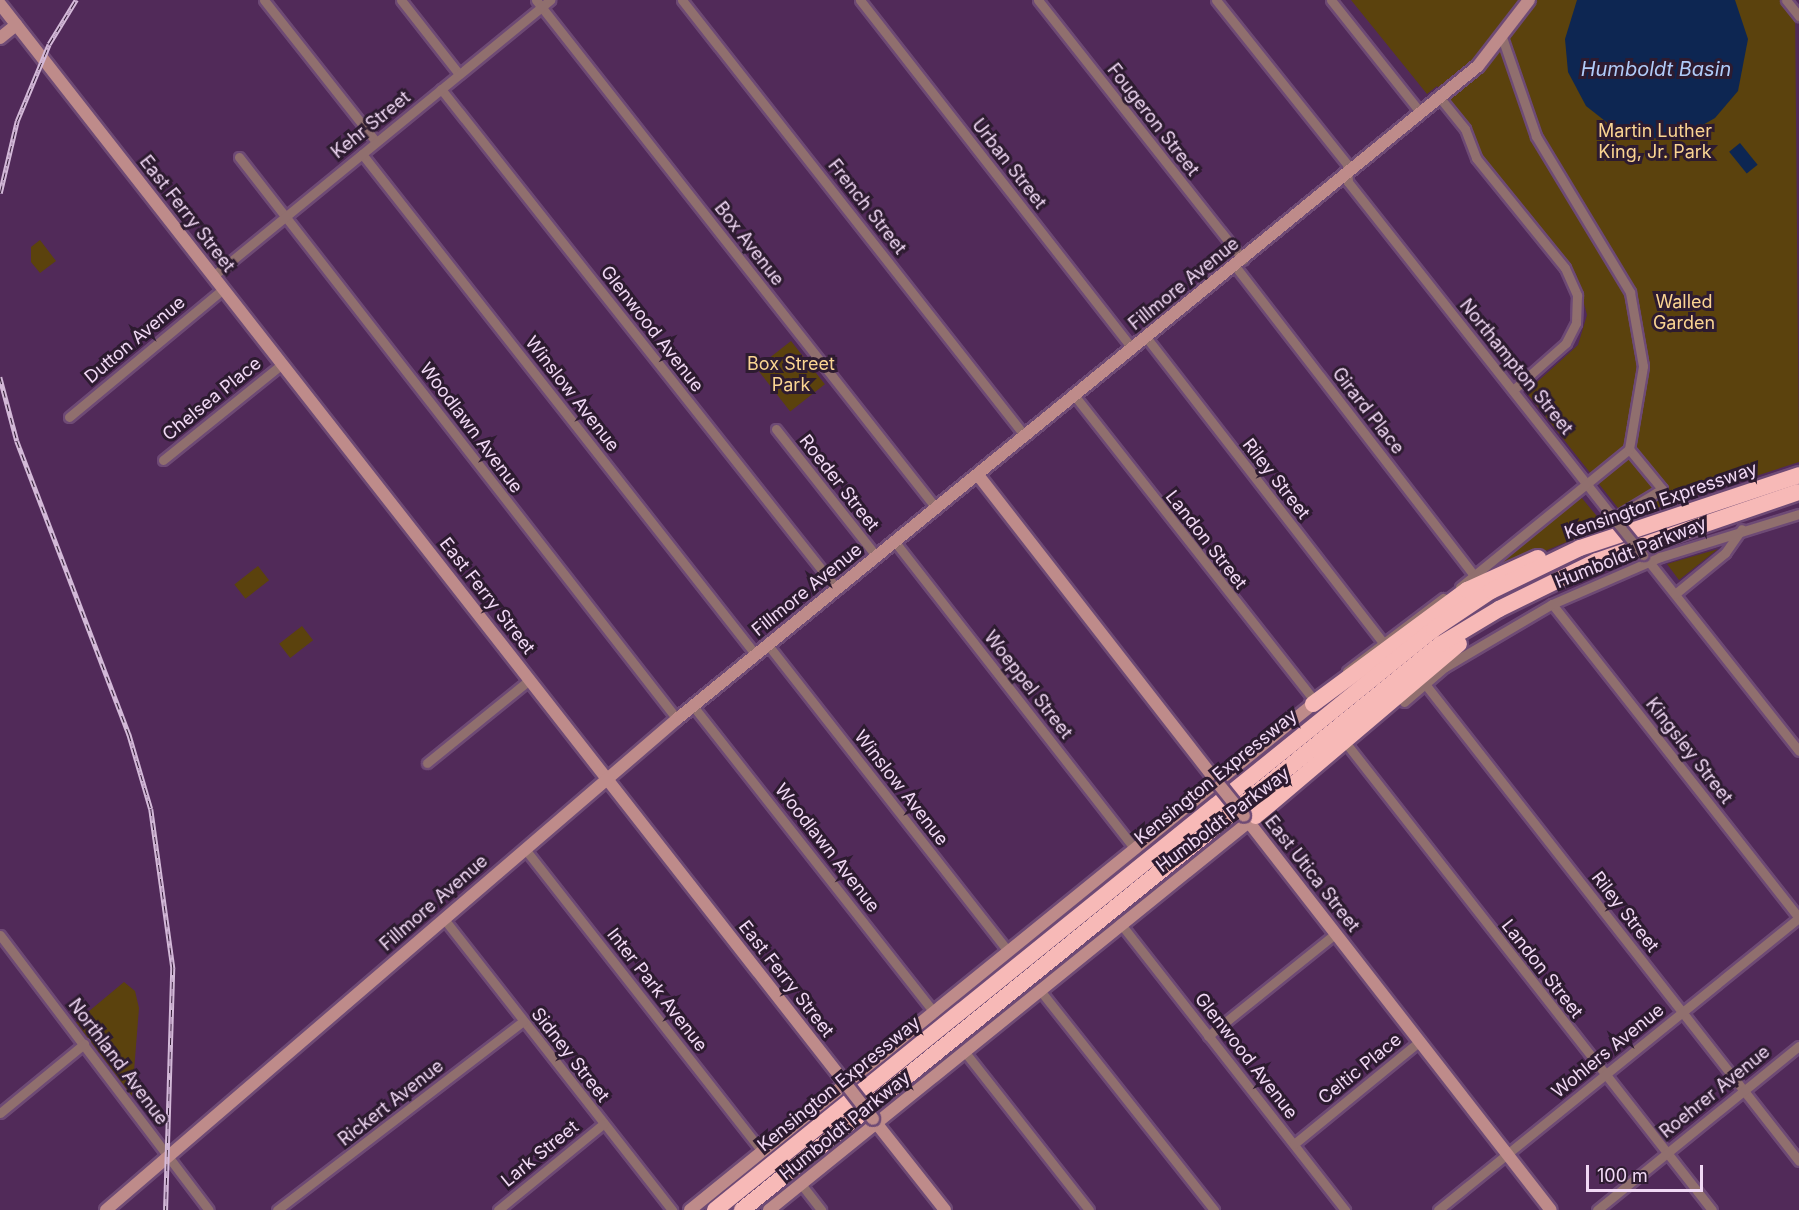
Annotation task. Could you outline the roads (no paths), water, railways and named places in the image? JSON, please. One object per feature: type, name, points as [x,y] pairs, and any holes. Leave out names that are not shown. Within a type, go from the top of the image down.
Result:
[{"type":"highway","name":"Kensington Expressway","points":[[715,1210],[1394,658],[1491,591],[1580,548],[1799,475]]},
{"type":"highway","name":"Kensington Expressway","points":[[742,1210],[1403,673],[1499,609],[1615,554],[1799,492]]},
{"type":"highway","points":[[1313,704],[1467,590],[1549,554],[1580,548]]},
{"type":"highway","points":[[1249,818],[1499,609]]},
{"type":"street","points":[[264,0],[376,142]]},
{"type":"street","points":[[401,0],[459,74]]},
{"type":"street","name":"Kehr Street","points":[[213,276],[459,74],[539,3],[550,0]]},
{"type":"street","name":"French Street","points":[[682,0],[1025,436]]},
{"type":"street","name":"Urban Street","points":[[860,0],[1132,348]]},
{"type":"street","name":"Northampton Street","points":[[1216,0],[1347,164],[1348,182],[1799,751]]},
{"type":"street","points":[[1331,0],[1421,113]]},
{"type":"street","name":"Fillmore Avenue","points":[[106,1210],[677,719],[1440,98],[1503,40],[1529,0]]},
{"type":"street","points":[[1786,0],[1799,16]]},
{"type":"street","name":"Fougeron Street","points":[[1044,2],[1239,263]]},
{"type":"street","name":"Box Avenue","points":[[539,3],[936,508]]},
{"type":"street","name":"East Ferry Street","points":[[0,4],[945,1210]]},
{"type":"street","points":[[0,38],[16,25]]},
{"type":"street","points":[[1503,40],[1536,136],[1630,292],[1643,366],[1629,448],[1662,489],[1616,521]]},
{"type":"street","name":"Glenwood Avenue","points":[[441,89],[837,589]]},
{"type":"street","points":[[1440,98],[1465,129],[1476,158],[1565,268],[1576,295],[1576,323],[1566,343],[1513,390]]},
{"type":"street","name":"Winslow Avenue","points":[[362,154],[756,655]]},
{"type":"street","name":"Woodlawn Avenue","points":[[239,157],[677,719]]},
{"type":"street","name":"Girard Place","points":[[1239,263],[1475,576]]},
{"type":"street","name":"Dutton Avenue","points":[[69,417],[223,289]]},
{"type":"street","name":"Riley Street","points":[[1146,337],[1381,640]]},
{"type":"street","name":"Chelsea Place","points":[[163,460],[282,364]]},
{"type":"street","name":"Landon Street","points":[[1074,395],[1313,704]]},
{"type":"street","name":"Roeder Street","points":[[776,429],[877,557]]},
{"type":"street","name":"Humboldt Parkway","points":[[690,1210],[847,1086],[1008,951],[1218,784],[1313,704],[1381,640],[1475,576],[1629,448]]},
{"type":"street","name":"East Utica Street","points":[[978,475],[1218,784],[1249,818],[1551,1210]]},
{"type":"street","name":"Humboldt Parkway","points":[[770,1210],[875,1121],[1249,818],[1349,747],[1425,684],[1552,604],[1646,558],[1799,514]]},
{"type":"street","points":[[1675,594],[1725,553],[1742,529]]},
{"type":"street","name":"Woeppel Street","points":[[895,542],[1135,849]]},
{"type":"street","name":"Kingsley Street","points":[[1552,604],[1799,918]]},
{"type":"street","name":"Winslow Avenue","points":[[768,645],[1008,951]]},
{"type":"street","points":[[427,763],[530,680]]},
{"type":"street","name":"Riley Street","points":[[1425,684],[1799,1161]]},
{"type":"street","name":"Woodlawn Avenue","points":[[693,706],[934,1012]]},
{"type":"street","name":"Landon Street","points":[[1349,747],[1712,1210]]},
{"type":"street","name":"Inter Park Avenue","points":[[525,849],[762,1151]]},
{"type":"street","name":"Wohlers Avenue","points":[[1438,1210],[1799,918]]},
{"type":"street","name":"Sidney Street","points":[[444,919],[672,1210]]},
{"type":"street","name":"Glenwood Avenue","points":[[1120,923],[1345,1210]]},
{"type":"street","points":[[1208,1036],[1336,933]]},
{"type":"street","name":"Northland Avenue","points":[[0,934],[209,1210]]},
{"type":"street","points":[[1039,989],[1214,1210]]},
{"type":"street","name":"Rickert Avenue","points":[[278,1210],[523,1021]]},
{"type":"street","name":"Celtic Place","points":[[1293,1144],[1420,1041]]},
{"type":"street","points":[[0,1113],[84,1044]]},
{"type":"street","name":"Roehrer Avenue","points":[[1597,1210],[1799,1046]]},
{"type":"street","points":[[964,1051],[1089,1210]]},
{"type":"street","name":"Lark Street","points":[[498,1210],[603,1124]]},
{"type":"street","points":[[801,1185],[821,1210]]},
{"type":"water","name":"Humboldt Basin","points":[[1577,0],[1735,0],[1748,39],[1738,91],[1715,118],[1685,135],[1648,139],[1614,128],[1586,106],[1568,72],[1565,39]]},
{"type":"water","points":[[1740,143],[1758,165],[1747,174],[1729,152]]},
{"type":"railway","points":[[0,193],[17,121],[49,44],[76,0]]},
{"type":"railway","points":[[0,377],[17,441],[129,734],[151,809],[173,968],[166,1210]]},
{"type":"park label","name":"Martin Luther King, Jr. Park","points":[[1655,142]]},
{"type":"park label","name":"Walled Garden","points":[[1684,313]]},
{"type":"park label","name":"Box Street Park","points":[[791,376]]}]
